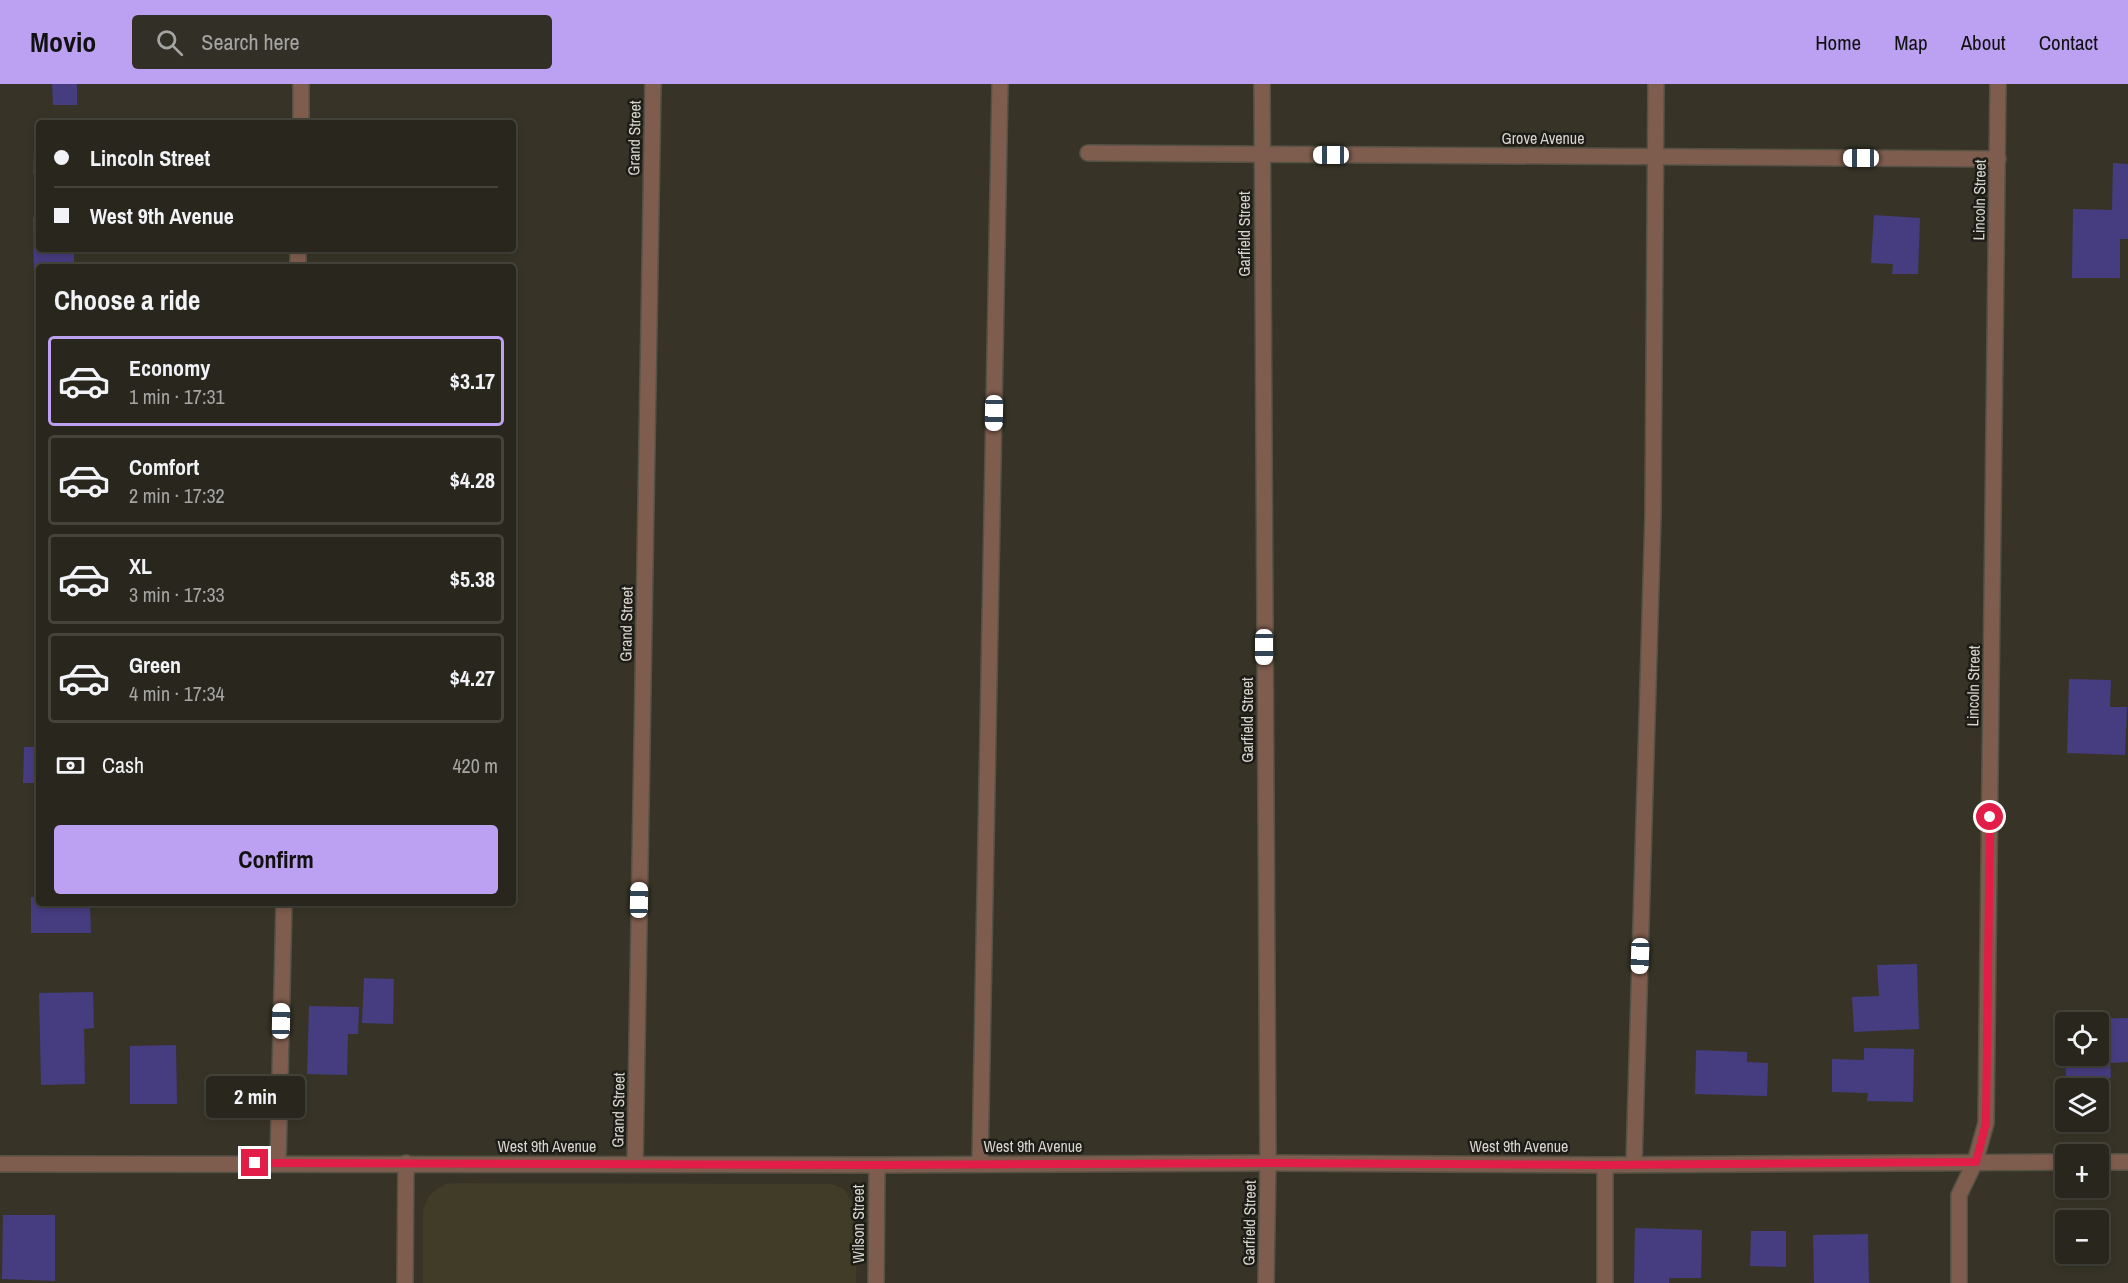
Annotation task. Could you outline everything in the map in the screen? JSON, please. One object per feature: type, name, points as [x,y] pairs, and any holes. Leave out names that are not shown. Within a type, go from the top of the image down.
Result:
[{"type":"street","points":[[301,84],[301,120]]},
{"type":"street","name":"Grand Street","points":[[635,1164],[653,84]]},
{"type":"street","points":[[980,1164],[1000,84]]},
{"type":"street","name":"Garfield Street","points":[[1262,84],[1268,1163],[1266,1283]]},
{"type":"street","points":[[1634,1164],[1653,515],[1656,84]]},
{"type":"street","name":"Lincoln Street","points":[[1959,1283],[1959,1195],[1976,1162],[1986,1123],[1998,84]]},
{"type":"street","name":"Grove Avenue","points":[[1088,153],[1998,159]]},
{"type":"street","points":[[278,1163],[284,906]]},
{"type":"street","points":[[2109,1162],[2128,1161]]},
{"type":"street","name":"West 9th Avenue","points":[[0,1164],[1605,1165],[2055,1162]]},
{"type":"street","points":[[405,1283],[406,1163]]},
{"type":"street","name":"Wilson Street","points":[[876,1283],[877,1165]]},
{"type":"street","points":[[1605,1165],[1605,1283]]},
{"type":"shaded area","points":[[446,1184],[832,1184],[844,1189],[855,1208],[857,1219],[856,1283],[423,1283],[423,1210],[429,1196],[437,1189]]},
{"type":"building","points":[[52,84],[77,84],[77,105],[53,105]]},
{"type":"building","points":[[35,127],[36,127],[36,174],[33,174]]},
{"type":"building","points":[[2113,163],[2128,164],[2128,239],[2120,239],[2120,278],[2072,278],[2073,209],[2112,210]]},
{"type":"building","points":[[1874,215],[1920,218],[1918,274],[1892,274],[1893,264],[1871,263]]},
{"type":"building","points":[[33,217],[36,217],[36,252],[74,252],[74,264],[36,264],[36,278],[34,278]]},
{"type":"building","points":[[2069,679],[2111,680],[2110,707],[2127,707],[2125,755],[2067,753]]},
{"type":"building","points":[[36,718],[36,783],[23,783],[24,747],[34,747]]},
{"type":"building","points":[[31,897],[36,897],[36,906],[90,906],[91,933],[31,933]]},
{"type":"building","points":[[1917,964],[1919,1029],[1854,1032],[1852,997],[1879,996],[1877,965]]},
{"type":"building","points":[[364,978],[394,979],[393,1024],[362,1023]]},
{"type":"building","points":[[93,992],[94,1028],[84,1029],[85,1084],[41,1085],[39,993]]},
{"type":"building","points":[[309,1006],[359,1007],[358,1034],[348,1034],[347,1075],[307,1074]]},
{"type":"building","points":[[2109,1018],[2128,1018],[2128,1062],[2110,1063],[2111,1078],[2066,1078],[2065,1066],[2109,1066]]},
{"type":"building","points":[[176,1045],[177,1104],[130,1104],[130,1046]]},
{"type":"building","points":[[1864,1048],[1914,1049],[1913,1102],[1867,1101],[1868,1093],[1832,1092],[1832,1059],[1864,1060]]},
{"type":"building","points":[[1696,1050],[1747,1052],[1747,1062],[1768,1063],[1767,1096],[1695,1094]]},
{"type":"building","points":[[3,1215],[55,1215],[55,1281],[2,1279]]},
{"type":"building","points":[[1635,1228],[1702,1230],[1701,1278],[1669,1278],[1669,1283],[1634,1283]]},
{"type":"building","points":[[1751,1231],[1786,1231],[1786,1267],[1750,1266]]},
{"type":"building","points":[[1868,1234],[1869,1283],[1814,1283],[1813,1235]]},
{"type":"route","points":[[255,1163],[1605,1165],[1976,1162],[1986,1123],[1990,817]]}]
